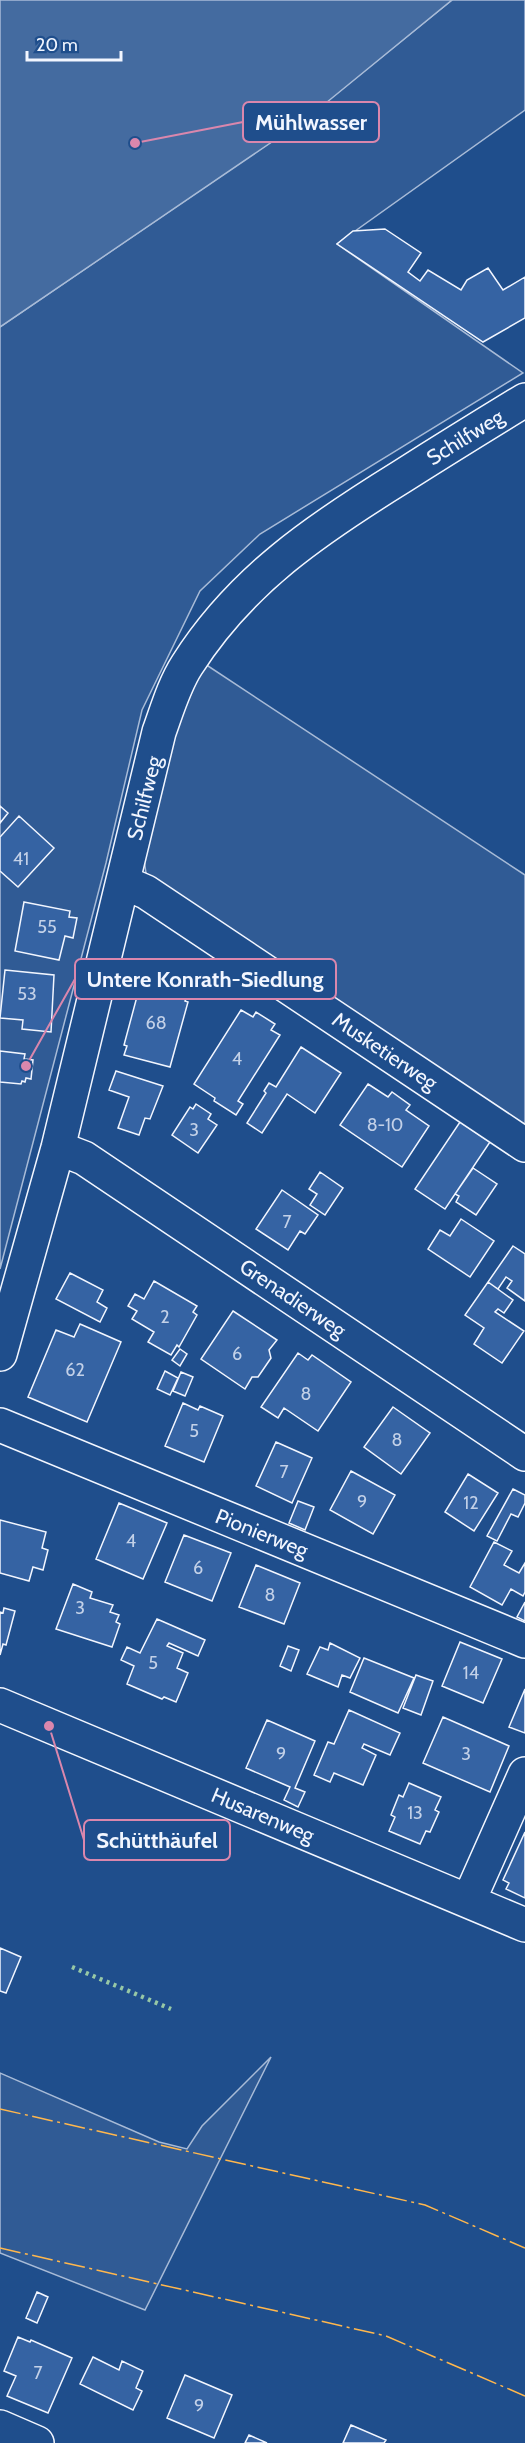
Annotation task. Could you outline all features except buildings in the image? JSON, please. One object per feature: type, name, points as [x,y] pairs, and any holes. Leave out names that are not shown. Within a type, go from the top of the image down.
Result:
[{"type":"street","name":"Schilfweg","points":[[0,1354],[58,1148],[159,732],[186,667],[212,630],[241,596],[298,544],[369,496],[525,399]]},
{"type":"street","name":"Musketierweg","points":[[123,882],[146,892],[525,1145]]},
{"type":"street","name":"Grenadierweg","points":[[58,1148],[84,1158],[525,1454]]},
{"type":"street","name":"Pionierweg","points":[[0,1425],[525,1641]]},
{"type":"street","name":"Husarenweg","points":[[0,1705],[470,1900],[525,1925]]},
{"type":"street","points":[[470,1900],[525,1774]]},
{"type":"street","points":[[0,2427],[37,2443]]},
{"type":"shaded area","points":[[0,0],[452,0],[310,116],[0,327]]},
{"type":"shaded area","points":[[452,0],[525,0],[525,110],[337,244],[523,373],[260,534],[200,591],[142,710],[106,863],[0,1269],[0,327],[309,116]]},
{"type":"shaded area","points":[[205,664],[525,875],[525,1130],[162,887],[146,873],[143,853],[175,722]]},
{"type":"shaded area","points":[[271,2057],[145,2310],[0,2253],[0,2073],[159,2142],[187,2149],[202,2126]]},
{"type":"hedge","points":[[72,1967],[171,2009]]},
{"type":"power","points":[[0,2109],[425,2205],[525,2248]]},
{"type":"power","points":[[0,2248],[386,2336],[525,2396]]},
{"type":"place","name":"Mühlwasser","points":[[135,143]]},
{"type":"place","name":"Untere Konrath-Siedlung","points":[[26,1066]]},
{"type":"place","name":"Schütthäufel","points":[[49,1726]]}]
